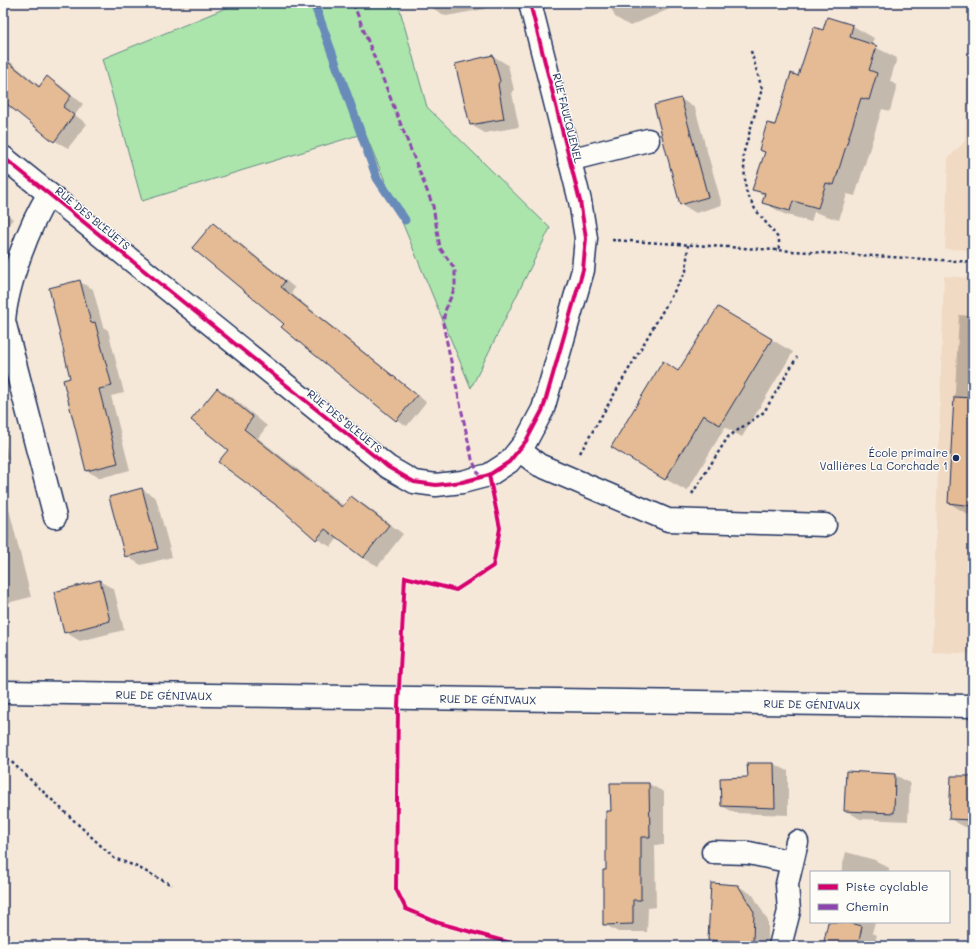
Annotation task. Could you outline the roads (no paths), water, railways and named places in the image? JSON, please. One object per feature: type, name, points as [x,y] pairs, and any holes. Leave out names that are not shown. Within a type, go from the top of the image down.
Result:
[{"type":"street","name":"RUE FAULQUENEL","points":[[530,3],[580,201],[586,238]]},
{"type":"street","points":[[569,160],[648,140]]},
{"type":"street","name":"RUE DES BLEUETS","points":[[3,157],[388,467],[414,482],[436,485],[456,483],[489,476],[509,462],[526,442],[543,409],[583,270],[586,238]]},
{"type":"street","name":"RUE DES BLEUETS","points":[[49,194],[37,212],[31,227],[6,300],[4,321],[55,517]]},
{"type":"street","points":[[519,450],[539,465],[668,520],[825,525]]},
{"type":"street","name":"RUE DE GÉNIVAUX","points":[[3,692],[973,706]]},
{"type":"street","points":[[713,852],[795,852],[787,884],[789,911],[780,946]]},
{"type":"waterway","points":[[314,3],[377,178],[405,220]]},
{"type":"place","name":"École primaire Vallières La Corchade 1","points":[[956,458]]}]
